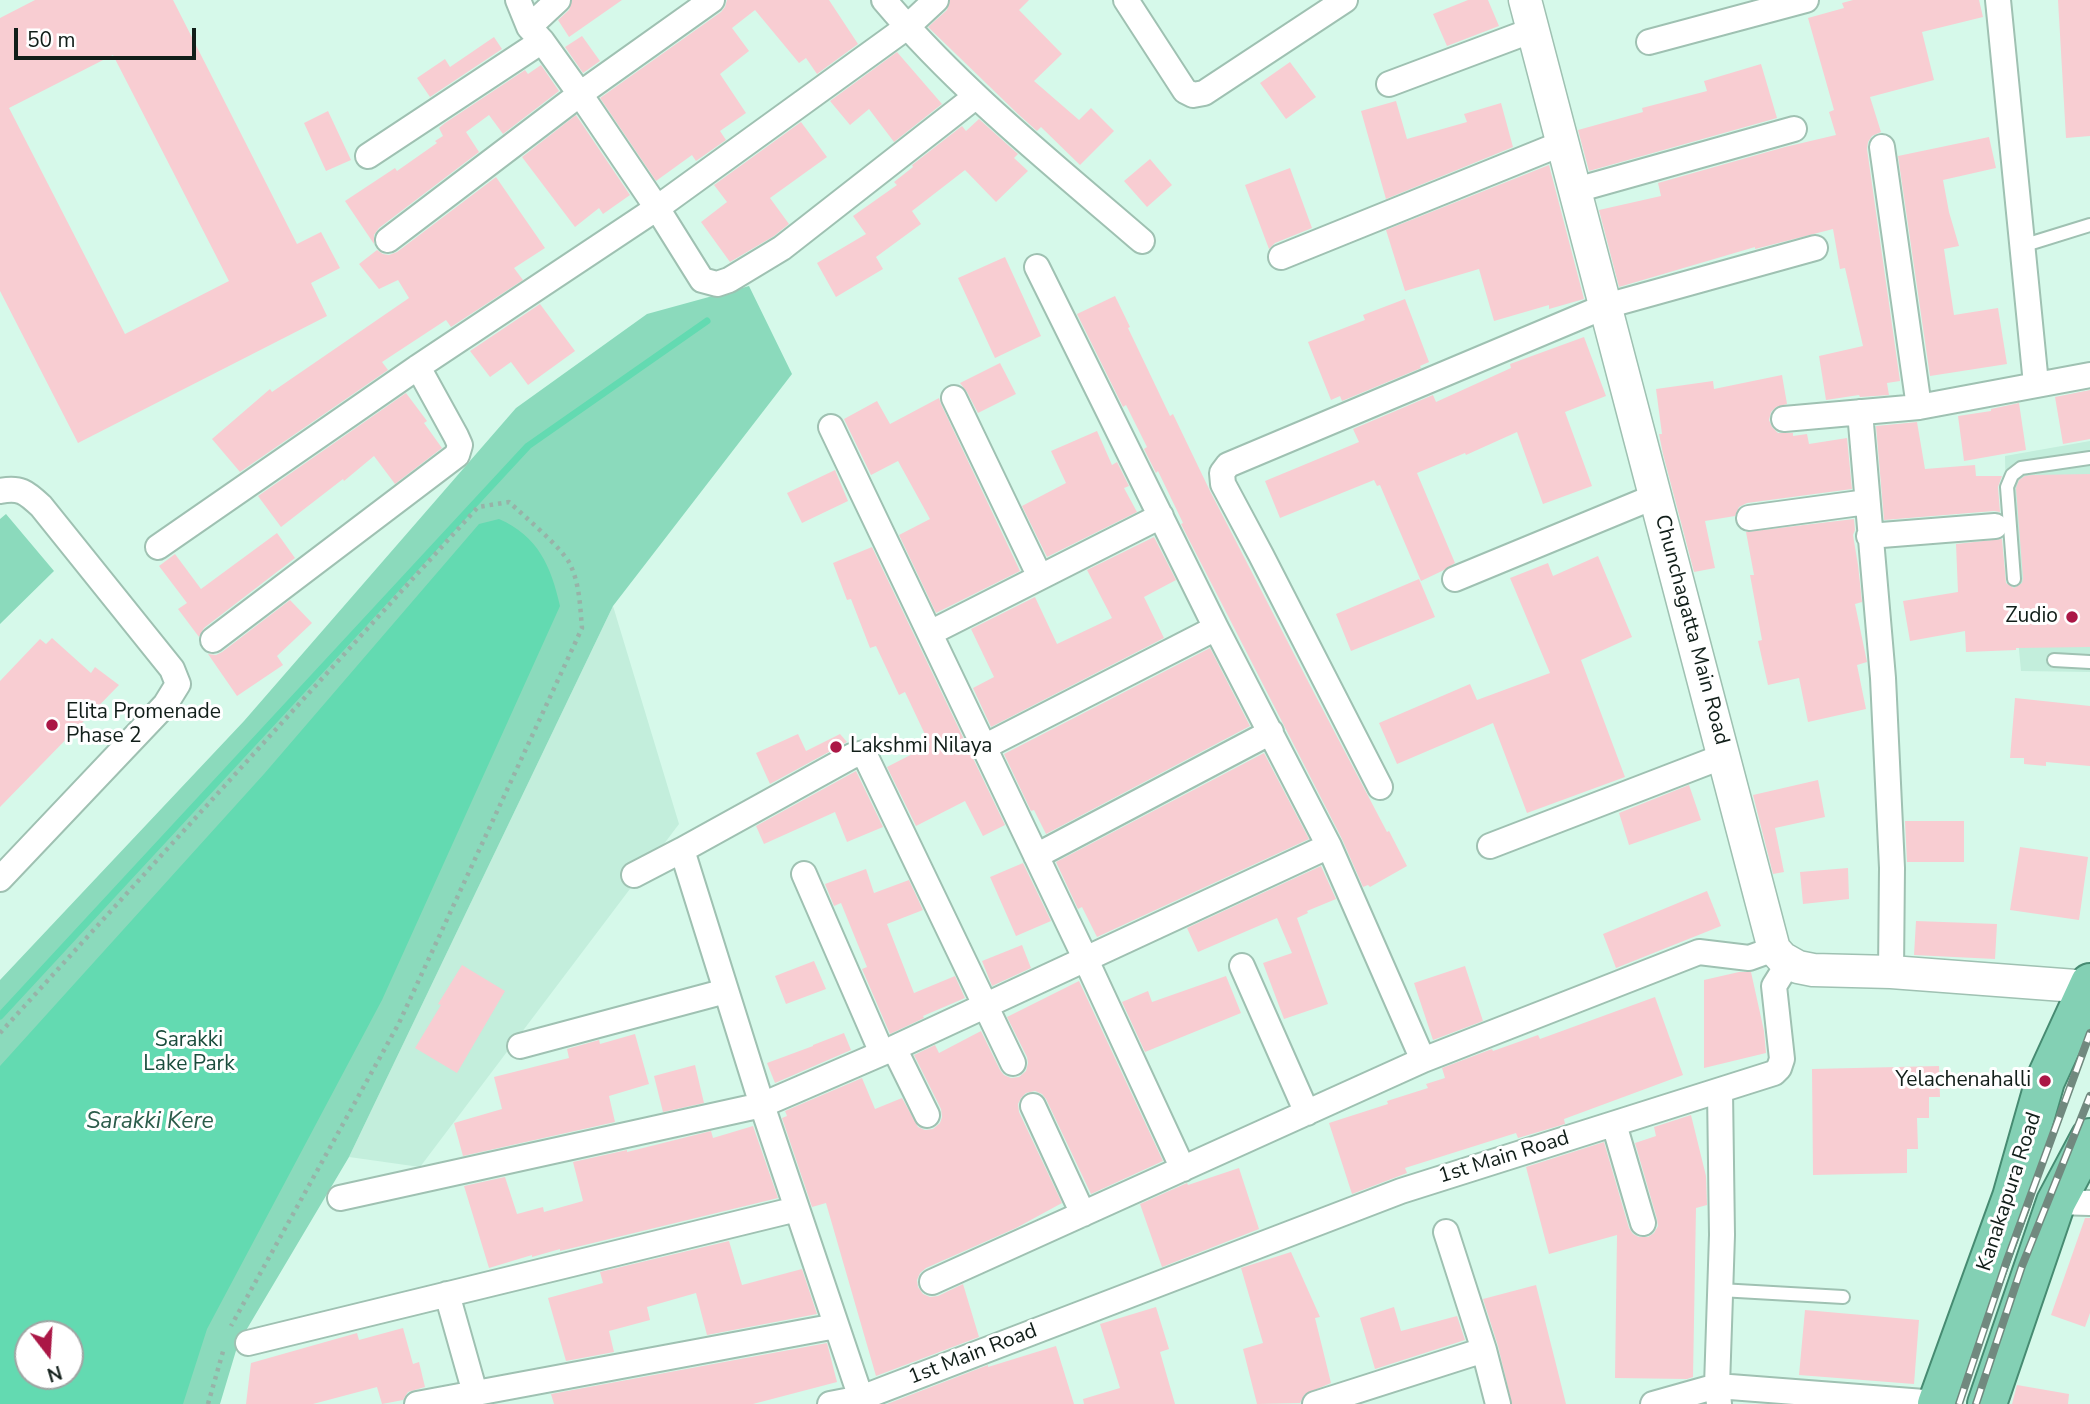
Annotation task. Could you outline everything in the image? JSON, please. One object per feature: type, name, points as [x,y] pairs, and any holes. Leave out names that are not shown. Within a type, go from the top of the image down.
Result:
[{"type":"highway","name":"Kanakapura Road","points":[[1937,1404],[2012,1197],[2045,1081],[2089,986]]},
{"type":"highway","points":[[1987,1404],[2073,1203],[2090,1138]]},
{"type":"street","points":[[518,0],[535,34],[580,94],[702,280],[717,284],[729,280],[782,248],[975,97]]},
{"type":"street","points":[[368,156],[535,34],[558,0]]},
{"type":"street","points":[[388,240],[580,94],[712,0]]},
{"type":"street","points":[[884,0],[975,97],[1142,242]]},
{"type":"street","points":[[158,547],[418,367],[657,208],[907,27],[936,0]]},
{"type":"street","points":[[1126,0],[1185,91],[1193,95],[1204,93],[1345,0]]},
{"type":"street","points":[[1648,42],[1807,0]]},
{"type":"street","points":[[1998,0],[2036,384]]},
{"type":"street","points":[[1389,84],[1529,8]]},
{"type":"street","name":"Chunchagatta Main Road","points":[[1529,8],[1724,757],[1782,956]]},
{"type":"street","points":[[1576,190],[1794,130]]},
{"type":"street","points":[[1281,257],[1563,143]]},
{"type":"street","points":[[1881,147],[1919,407]]},
{"type":"street","points":[[1381,788],[1223,484],[1222,473],[1228,465],[1606,306],[1815,248]]},
{"type":"street","points":[[1037,267],[1216,628],[1329,846],[1423,1060]]},
{"type":"street","points":[[213,640],[457,454],[460,445],[456,436],[418,367]]},
{"type":"street","points":[[1784,419],[1919,407],[2090,374]]},
{"type":"street","points":[[954,398],[1040,577]]},
{"type":"street","points":[[1860,412],[1883,678],[1891,854],[1891,971]]},
{"type":"street","points":[[831,427],[1183,1169]]},
{"type":"street","points":[[0,491],[14,489],[29,495],[41,506],[172,669],[178,684],[165,705],[0,879]]},
{"type":"street","points":[[1455,579],[1656,496]]},
{"type":"street","points":[[1749,518],[1867,502]]},
{"type":"street","points":[[930,633],[1161,516]]},
{"type":"street","points":[[1870,536],[1994,526]]},
{"type":"street","points":[[984,747],[1216,628]]},
{"type":"street","points":[[1036,856],[1271,732]]},
{"type":"street","points":[[634,875],[852,756],[864,753],[1013,1063]]},
{"type":"street","points":[[1490,846],[1724,757]]},
{"type":"street","points":[[340,1198],[762,1105],[888,1051],[1329,846]]},
{"type":"street","points":[[682,850],[762,1105],[862,1401]]},
{"type":"street","points":[[804,874],[888,1051],[927,1115]]},
{"type":"street","points":[[932,1282],[1423,1060],[1699,952],[1749,958],[1782,956],[1813,970],[1891,971],[2089,986]]},
{"type":"street","name":"1st Main Road","points":[[830,1404],[862,1401],[1401,1191],[1774,1073],[1782,1059],[1774,986],[1782,956]]},
{"type":"street","points":[[1242,966],[1307,1113]]},
{"type":"street","points":[[520,1046],[726,991]]},
{"type":"street","points":[[1718,1395],[1722,1235],[1720,1091]]},
{"type":"street","points":[[1033,1106],[1083,1214]]},
{"type":"street","points":[[1614,1124],[1643,1223]]},
{"type":"street","points":[[235,1336],[447,1294],[797,1209]]},
{"type":"street","points":[[1446,1232],[1499,1404]]},
{"type":"street","points":[[447,1294],[475,1393]]},
{"type":"street","points":[[417,1404],[836,1326]]},
{"type":"street","points":[[1315,1404],[1484,1350]]},
{"type":"street","points":[[1653,1404],[1718,1395],[1937,1404]]},
{"type":"lane","points":[[2022,246],[2090,225]]},
{"type":"lane","points":[[2014,579],[2007,487],[2012,475],[2021,468],[2090,458]]},
{"type":"lane","points":[[2054,660],[2090,662]]},
{"type":"lane","points":[[1720,1290],[1843,1297]]},
{"type":"path","points":[[0,1032],[478,507],[509,502],[569,563],[580,595],[582,628],[399,1023],[235,1336],[208,1404]]},
{"type":"shaded area","points":[[2090,441],[2090,672],[2021,671],[2006,510],[2005,456]]},
{"type":"shaded area","points":[[613,606],[679,824],[420,1167],[349,1157]]},
{"type":"green space","name":"Sarakki Kere","points":[[749,286],[792,374],[613,606],[349,1157],[238,1344],[220,1404],[0,1404],[0,980],[244,721],[516,408],[647,314]]},
{"type":"green space","points":[[6,514],[54,571],[0,624],[0,519]]},
{"type":"water","name":"Sarakki Kere","points":[[499,519],[524,534],[533,543],[547,565],[560,606],[382,1000],[207,1329],[183,1404],[0,1404],[0,1066],[264,774],[479,524]]},
{"type":"building","points":[[35,0],[173,0],[297,244],[321,232],[340,268],[311,283],[327,316],[78,443],[0,291],[0,18]],"holes":[[[113,55],[229,281],[125,334],[9,108]]]},
{"type":"building","points":[[572,0],[622,0],[569,37],[558,20],[569,10]]},
{"type":"building","points":[[727,0],[829,0],[858,44],[817,74],[806,58],[799,63],[755,10],[732,28],[749,51],[720,74],[746,113],[720,131],[726,140],[696,161],[692,155],[656,181],[600,98],[721,12]]},
{"type":"building","points":[[950,0],[1029,0],[1019,10],[1062,54],[1034,81],[1079,120],[1091,108],[1114,131],[1080,165],[1041,127],[1037,131],[1018,114],[928,27],[947,10]]},
{"type":"building","points":[[1468,0],[1488,0],[1499,26],[1447,46],[1433,14]]},
{"type":"building","points":[[1853,0],[1979,0],[1983,17],[1922,32],[1934,80],[1870,97],[1881,132],[1872,136],[1867,149],[1900,381],[1887,383],[1889,395],[1859,395],[1826,400],[1819,356],[1863,346],[1845,268],[1840,269],[1833,229],[1755,247],[1619,287],[1599,210],[1661,196],[1658,183],[1836,135],[1829,112],[1834,110],[1808,18],[1844,8],[1842,3]]},
{"type":"building","points":[[2058,0],[2090,0],[2090,136],[2066,138]]},
{"type":"building","points":[[582,36],[600,61],[583,73],[565,47]]},
{"type":"building","points":[[494,37],[502,49],[430,97],[417,78],[445,59],[450,67]]},
{"type":"building","points":[[897,52],[942,104],[894,142],[869,109],[850,125],[830,101]]},
{"type":"building","points":[[1290,62],[1316,97],[1286,119],[1260,83]]},
{"type":"building","points":[[1761,64],[1777,118],[1589,171],[1578,130],[1643,112],[1642,108],[1707,91],[1704,81]]},
{"type":"building","points":[[541,65],[559,91],[503,134],[489,115],[466,132],[479,152],[379,228],[374,235],[374,244],[345,201],[395,168],[397,171],[437,143],[435,141],[443,136],[439,128],[445,123],[525,70],[528,74]]},
{"type":"building","points":[[1396,101],[1407,139],[1467,122],[1464,114],[1501,103],[1513,147],[1386,199],[1361,111]]},
{"type":"building","points":[[328,111],[351,160],[326,171],[304,123]]},
{"type":"building","points":[[576,115],[630,195],[603,214],[599,208],[575,227],[522,157]]},
{"type":"building","points":[[979,119],[1018,154],[1014,158],[1028,171],[996,202],[965,170],[912,211],[921,224],[876,257],[883,269],[836,297],[817,263],[866,234],[853,216],[897,185],[894,182],[913,167],[912,165],[962,126],[966,131]]},
{"type":"building","points":[[801,122],[827,157],[770,198],[789,224],[730,262],[701,222],[727,202],[714,185]]},
{"type":"building","points":[[1989,137],[1996,168],[1943,180],[1959,246],[1944,249],[1954,315],[1998,308],[2007,364],[1930,376],[1898,156]]},
{"type":"building","points":[[1150,159],[1172,185],[1147,207],[1124,181]]},
{"type":"building","points":[[1549,165],[1584,299],[1549,309],[1549,305],[1494,321],[1479,269],[1405,291],[1386,230]]},
{"type":"building","points":[[1290,168],[1312,228],[1275,243],[1269,249],[1245,185]]},
{"type":"building","points":[[496,177],[545,248],[514,268],[523,280],[451,327],[446,320],[382,362],[388,370],[240,472],[212,439],[270,389],[272,392],[409,298],[398,280],[379,289],[359,264],[377,250],[389,255],[397,252]]},
{"type":"building","points":[[1005,257],[1041,336],[995,358],[958,278]]},
{"type":"building","points":[[1115,296],[1170,416],[1173,414],[1311,687],[1407,866],[1370,887],[1363,887],[1342,839],[1181,524],[1183,523],[1158,471],[1156,473],[1144,449],[1147,447],[1126,405],[1123,407],[1077,314]]},
{"type":"building","points":[[1405,299],[1429,362],[1420,366],[1421,368],[1342,401],[1340,396],[1331,400],[1308,342],[1365,320],[1363,315]]},
{"type":"building","points":[[540,304],[575,351],[528,385],[511,362],[490,377],[470,351]]},
{"type":"building","points":[[1584,337],[1606,396],[1565,412],[1592,486],[1543,504],[1517,432],[1417,473],[1455,563],[1421,581],[1380,485],[1377,486],[1374,480],[1280,518],[1265,481],[1359,442],[1353,429],[1433,395],[1436,402],[1511,368],[1510,364]]},
{"type":"building","points":[[1000,363],[1016,394],[978,413],[960,383]]},
{"type":"building","points":[[1782,375],[1787,404],[1776,407],[1771,412],[1769,420],[1772,427],[1778,433],[1793,433],[1793,436],[1807,434],[1809,444],[1847,438],[1852,489],[1747,503],[1739,507],[1735,516],[1705,521],[1715,568],[1694,572],[1663,454],[1656,389],[1713,381],[1714,389]]},
{"type":"building","points":[[2090,390],[2090,439],[2063,444],[2055,397]]},
{"type":"building","points":[[406,393],[427,421],[424,423],[442,448],[395,484],[374,456],[281,527],[258,496]]},
{"type":"building","points":[[939,398],[1020,571],[936,613],[899,535],[930,519],[898,461],[871,475],[844,419],[877,401],[890,424]]},
{"type":"building","points":[[2019,403],[2026,450],[1964,461],[1958,416]]},
{"type":"building","points":[[1917,422],[1925,469],[1975,465],[1976,476],[2002,476],[1998,487],[2000,512],[1884,520],[1876,426]]},
{"type":"building","points":[[1097,431],[1112,465],[1117,462],[1129,486],[1124,488],[1137,512],[1047,557],[1022,506],[1066,483],[1051,451]]},
{"type":"building","points":[[835,470],[848,501],[802,523],[787,493]]},
{"type":"building","points":[[2090,474],[2090,647],[1966,652],[1965,631],[1910,641],[1903,601],[1958,592],[1956,544],[2002,539],[2006,583],[2014,588],[2022,583],[2016,488],[2019,480],[2032,475]]},
{"type":"building","points":[[1854,519],[1853,535],[1862,602],[1855,604],[1867,662],[1857,665],[1866,709],[1808,722],[1799,678],[1768,685],[1758,641],[1762,640],[1750,575],[1754,575],[1746,532]]},
{"type":"building","points":[[277,533],[295,558],[204,628],[199,637],[178,609],[187,603],[159,566],[175,554],[201,589]]},
{"type":"building","points":[[1154,537],[1176,580],[1144,597],[1164,638],[991,727],[973,688],[994,677],[971,629],[1035,597],[1057,644],[1112,618],[1087,570]]},
{"type":"building","points":[[872,547],[1005,825],[983,836],[965,801],[916,826],[887,767],[930,745],[905,692],[899,695],[876,646],[870,648],[851,599],[847,600],[833,563]]},
{"type":"building","points":[[1598,556],[1632,637],[1581,660],[1625,777],[1527,813],[1493,723],[1397,764],[1379,723],[1470,684],[1477,700],[1550,673],[1510,578],[1548,563],[1553,576]]},
{"type":"building","points":[[1419,579],[1435,617],[1351,651],[1336,614]]},
{"type":"building","points":[[290,600],[312,623],[277,656],[283,665],[237,696],[208,654],[216,655],[222,652]]},
{"type":"building","name":"Elita Promenade Phase 2","points":[[52,638],[91,673],[95,667],[119,685],[0,807],[0,681],[40,639],[46,644]]},
{"type":"building","points":[[1210,648],[1250,726],[1046,834],[1034,810],[1031,811],[1004,754]]},
{"type":"building","points":[[2015,698],[2090,706],[2090,766],[2046,762],[2046,766],[2024,764],[2024,758],[2010,758]]},
{"type":"building","points":[[798,734],[806,751],[840,734],[847,742],[770,784],[756,753]]},
{"type":"building","points":[[1264,753],[1309,839],[1097,937],[1082,907],[1078,909],[1056,862]]},
{"type":"building","points":[[856,771],[883,827],[847,842],[835,812],[764,844],[756,826]]},
{"type":"building","points":[[1818,780],[1825,817],[1775,828],[1784,872],[1773,874],[1753,795]]},
{"type":"building","points":[[1689,785],[1701,820],[1629,845],[1619,813]]},
{"type":"building","points":[[1905,821],[1964,821],[1964,862],[1907,862]]},
{"type":"building","points":[[2020,847],[2088,857],[2079,920],[2010,910]]},
{"type":"building","points":[[1023,863],[1051,921],[1016,936],[990,877]]},
{"type":"building","points":[[1321,866],[1336,899],[1297,918],[1328,1004],[1284,1019],[1263,963],[1292,953],[1277,918],[1198,952],[1187,928]]},
{"type":"building","points":[[1848,868],[1849,899],[1803,904],[1800,872]]},
{"type":"building","points":[[866,869],[874,893],[909,880],[923,910],[887,924],[914,993],[955,976],[965,998],[890,1034],[862,969],[867,967],[841,903],[834,906],[825,884]]},
{"type":"building","points":[[1707,891],[1721,926],[1616,968],[1603,934]]},
{"type":"building","points":[[1916,921],[1997,924],[1995,959],[1914,955]]},
{"type":"building","points":[[1022,945],[1031,968],[992,986],[982,961]]},
{"type":"building","points":[[814,961],[826,989],[786,1004],[775,976]]},
{"type":"building","points":[[462,965],[505,991],[457,1073],[415,1048]]},
{"type":"building","points":[[1465,966],[1483,1021],[1433,1040],[1414,983]]},
{"type":"building","points":[[1751,972],[1766,1053],[1704,1068],[1704,980]]},
{"type":"building","points":[[1226,976],[1241,1013],[1145,1052],[1122,1002],[1148,991],[1152,1002]]},
{"type":"building","points":[[1079,981],[1163,1161],[1091,1194],[1046,1099],[1035,1091],[1026,1093],[1018,1104],[1019,1112],[1062,1203],[920,1273],[918,1287],[923,1294],[930,1297],[963,1284],[979,1337],[876,1376],[826,1203],[812,1207],[782,1118],[787,1116],[785,1111],[862,1078],[875,1109],[902,1098],[918,1127],[933,1129],[940,1123],[941,1109],[914,1055],[935,1045],[939,1053],[981,1031],[1004,1075],[1019,1077],[1026,1071],[1027,1057],[1007,1017]]},
{"type":"building","points":[[1655,997],[1683,1075],[1564,1119],[1565,1124],[1518,1138],[1516,1133],[1405,1168],[1407,1173],[1352,1194],[1329,1123],[1428,1088],[1426,1084],[1445,1078],[1442,1068],[1538,1035],[1540,1039]]},
{"type":"building","points":[[844,1033],[851,1050],[775,1083],[767,1063]]},
{"type":"building","points":[[635,1034],[649,1084],[609,1096],[615,1122],[463,1156],[454,1123],[502,1109],[494,1077],[569,1058],[567,1049],[599,1040],[600,1044]]},
{"type":"building","points":[[695,1065],[704,1103],[663,1112],[654,1076]]},
{"type":"building","points":[[1939,1066],[1940,1097],[1929,1097],[1929,1118],[1917,1118],[1918,1149],[1907,1149],[1907,1173],[1813,1175],[1812,1069]]},
{"type":"building","points":[[1691,1115],[1706,1176],[1707,1205],[1696,1208],[1693,1377],[1615,1378],[1617,1235],[1549,1254],[1526,1167],[1604,1142],[1629,1228],[1639,1237],[1648,1237],[1658,1226],[1635,1143],[1656,1136],[1654,1127]]},
{"type":"building","points":[[753,1126],[778,1198],[560,1251],[532,1255],[489,1268],[464,1186],[505,1177],[517,1214],[543,1207],[544,1212],[583,1201],[573,1162],[711,1131],[713,1138]]},
{"type":"building","points":[[1239,1168],[1259,1229],[1162,1267],[1140,1204],[1187,1183],[1188,1185]]},
{"type":"building","points":[[2085,1218],[2090,1218],[2090,1313],[2085,1327],[2051,1315]]},
{"type":"building","points":[[729,1241],[742,1285],[802,1269],[817,1314],[707,1335],[696,1293],[647,1307],[650,1320],[609,1331],[614,1352],[566,1361],[548,1298],[603,1283],[600,1272]]},
{"type":"building","points":[[1291,1252],[1320,1317],[1315,1318],[1331,1383],[1305,1394],[1300,1403],[1257,1404],[1243,1349],[1263,1343],[1241,1268]]},
{"type":"building","points":[[1536,1285],[1566,1404],[1512,1404],[1483,1299]]},
{"type":"building","points":[[1156,1307],[1169,1349],[1160,1352],[1175,1404],[1084,1404],[1083,1399],[1120,1388],[1100,1324]]},
{"type":"building","points":[[1394,1307],[1401,1331],[1457,1316],[1465,1340],[1375,1369],[1360,1318]]},
{"type":"building","points":[[1805,1310],[1919,1320],[1914,1384],[1799,1375]]},
{"type":"building","points":[[403,1328],[413,1364],[419,1362],[425,1387],[408,1392],[403,1400],[382,1404],[377,1387],[313,1404],[246,1404],[251,1363],[357,1333],[359,1340]]},
{"type":"building","points":[[827,1343],[837,1382],[753,1404],[554,1404],[551,1394]]},
{"type":"building","points":[[1056,1346],[1074,1404],[887,1404],[988,1365]]},
{"type":"building","points":[[2017,1385],[2069,1394],[2068,1404],[2012,1404]]},
{"type":"waterway","points":[[0,1016],[528,446],[707,321]]},
{"type":"railway","points":[[1959,1404],[2007,1260],[2090,1033]]},
{"type":"railway","points":[[1976,1404],[2022,1266],[2090,1096]]},
{"type":"place","name":"Zudio","points":[[2072,617]]},
{"type":"place","name":"Elita Promenade Phase 2","points":[[52,725]]},
{"type":"place","name":"Lakshmi Nilaya","points":[[836,747]]},
{"type":"place","name":"Yelachenahalli","points":[[2045,1081]]},
{"type":"park label","name":"Sarakki Lake Park","points":[[189,1053]]}]
